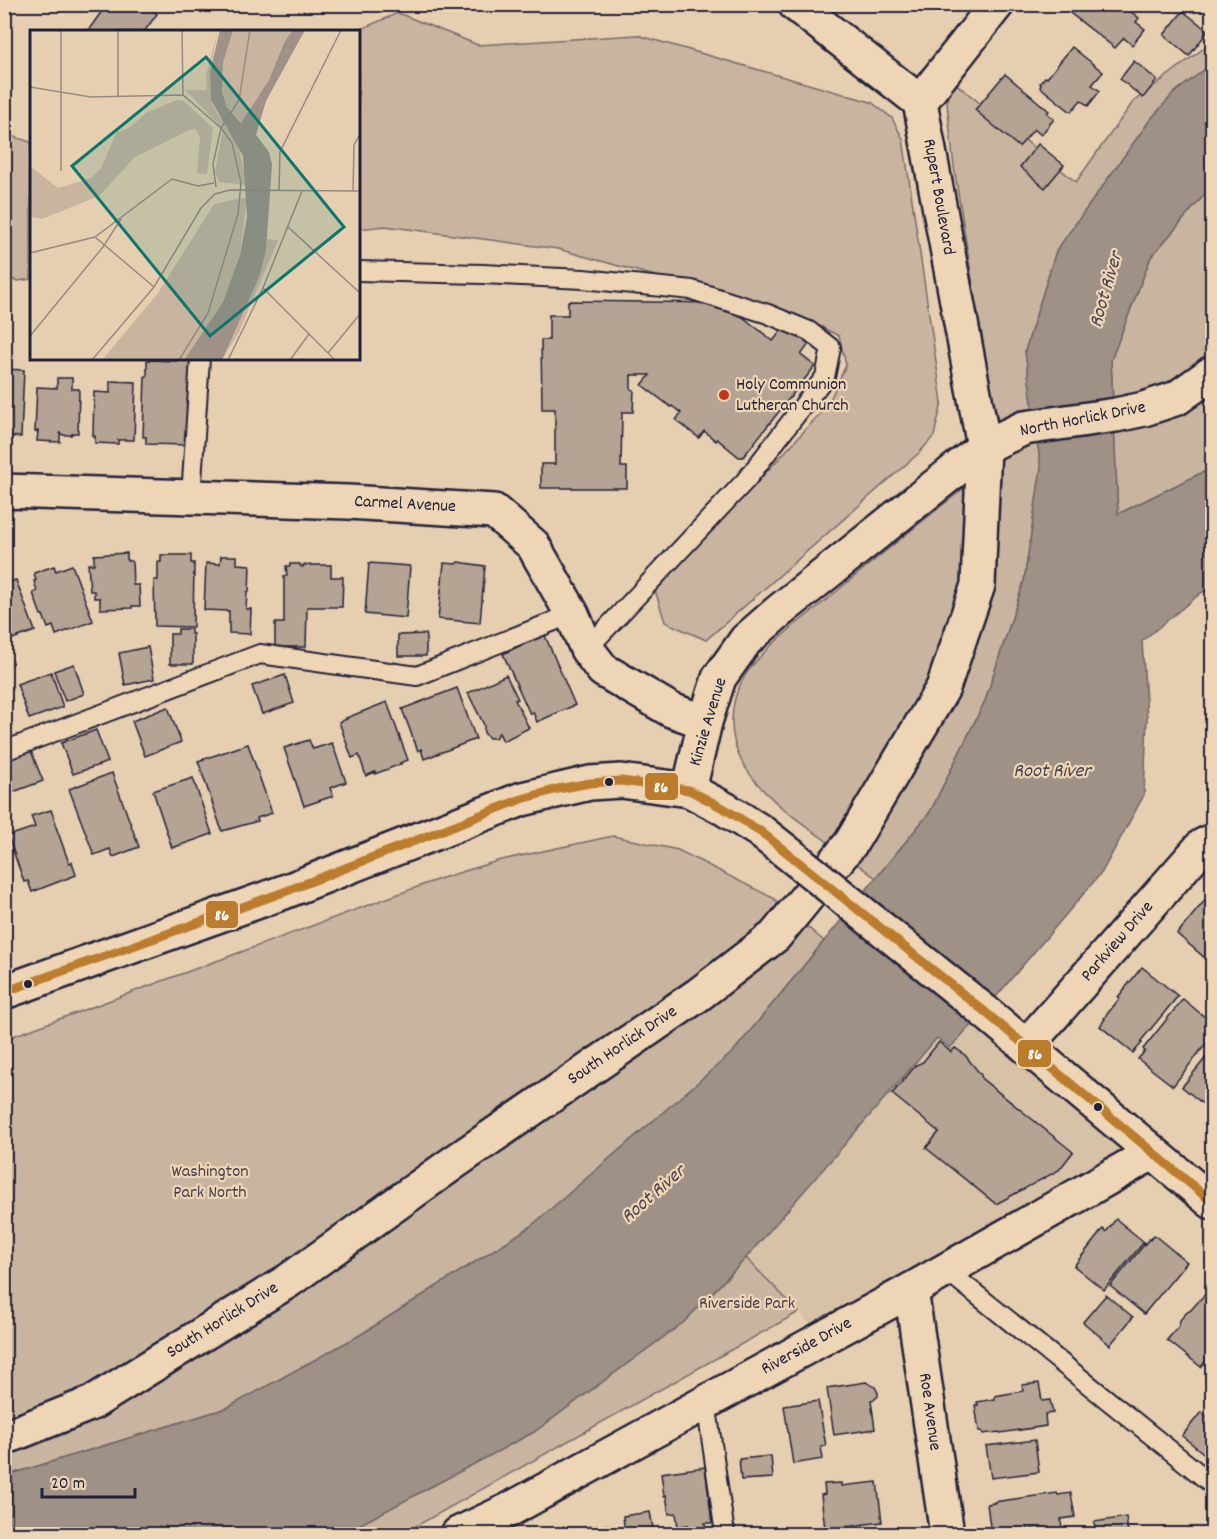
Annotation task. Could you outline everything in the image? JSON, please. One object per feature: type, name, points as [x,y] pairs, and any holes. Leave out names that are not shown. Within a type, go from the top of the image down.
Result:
[{"type":"street","points":[[795,4],[920,102],[997,4]]},
{"type":"street","name":"Rupert Boulevard","points":[[920,102],[984,447]]},
{"type":"street","name":"North Horlick Drive","points":[[984,447],[1024,428],[1116,416],[1144,409],[1177,398],[1212,373]]},
{"type":"street","name":"Kinzie Avenue","points":[[4,992],[285,892],[522,799],[590,783],[621,781],[689,790],[718,678],[746,640],[984,447]]},
{"type":"street","name":"South Horlick Drive","points":[[4,1438],[93,1403],[288,1281],[456,1161],[698,995],[775,936],[851,843],[943,688],[978,585],[984,447]]},
{"type":"street","name":"Carmel Avenue","points":[[4,491],[348,502],[494,511],[533,545],[572,614],[588,649],[603,670],[670,710],[705,722]]},
{"type":"street","points":[[4,515],[69,493]]},
{"type":"street","points":[[689,790],[760,831],[984,1011],[1212,1202]]},
{"type":"street","name":"Parkview Drive","points":[[1026,1046],[1202,846],[1212,841]]},
{"type":"street","name":"Riverside Drive","points":[[458,1534],[508,1523],[706,1402],[911,1290],[1152,1153]]},
{"type":"street","name":"Roe Avenue","points":[[911,1290],[947,1534]]},
{"type":"lane","points":[[360,271],[583,279],[692,290],[778,318],[809,331],[831,348],[825,377],[747,478],[588,649]]},
{"type":"lane","points":[[191,497],[200,360]]},
{"type":"lane","points":[[4,751],[260,654],[417,676],[572,614]]},
{"type":"lane","points":[[946,1270],[1212,1484]]},
{"type":"lane","points":[[706,1402],[725,1534]]},
{"type":"shaded area","points":[[984,1011],[1152,1153],[824,1338],[746,1258],[937,1038]]},
{"type":"green space","points":[[398,13],[478,45],[637,35],[871,102],[892,118],[903,139],[942,402],[934,436],[919,453],[706,640],[665,622],[654,587],[762,477],[827,406],[846,365],[839,336],[802,317],[558,249],[385,226],[360,229],[359,30]]},
{"type":"green space","points":[[1212,42],[1212,64],[1174,93],[1150,120],[1056,251],[1025,351],[1041,468],[1024,581],[985,701],[930,812],[876,878],[788,812],[749,774],[734,742],[733,709],[743,679],[769,647],[992,466],[985,361],[954,167],[948,95],[954,82],[1076,182],[1133,102]]},
{"type":"green space","points":[[4,134],[30,142],[30,279],[18,281],[5,278]]},
{"type":"green space","points":[[1212,186],[1212,470],[1201,473],[1118,514],[1111,360],[1151,257]]},
{"type":"green space","name":"Washington Park North","points":[[613,836],[678,850],[773,898],[824,941],[733,1052],[530,1227],[360,1335],[227,1408],[5,1476],[5,1039],[439,879],[497,861]]},
{"type":"green space","name":"Riverside Park","points":[[746,1258],[799,1312],[402,1534],[342,1534],[534,1432],[684,1322]]},
{"type":"water","name":"Root River","points":[[1212,64],[1212,186],[1151,257],[1111,360],[1118,514],[1201,473],[1212,470],[1212,586],[1142,641],[1147,718],[1144,795],[1102,872],[950,1048],[937,1038],[746,1258],[684,1322],[534,1432],[342,1534],[5,1534],[5,1476],[227,1408],[360,1335],[530,1227],[733,1052],[930,812],[985,701],[1024,581],[1041,468],[1025,351],[1056,251],[1150,120],[1174,93]]},
{"type":"building","points":[[107,4],[145,4],[157,14],[145,30],[88,30]]},
{"type":"building","points":[[514,4],[527,4],[522,11]]},
{"type":"building","points":[[1077,4],[1121,4],[1139,18],[1136,22],[1145,29],[1132,45],[1124,38],[1115,48],[1070,13]]},
{"type":"building","points":[[1183,11],[1208,31],[1189,56],[1164,35]]},
{"type":"building","points":[[1072,47],[1103,72],[1092,85],[1100,91],[1088,106],[1081,100],[1071,112],[1040,87],[1040,83],[1045,77],[1047,78]]},
{"type":"building","points":[[1134,61],[1157,80],[1143,98],[1120,79]]},
{"type":"building","points":[[1005,74],[1049,111],[1047,113],[1054,119],[1041,135],[1034,129],[1019,147],[975,110]]},
{"type":"building","points":[[1038,144],[1064,165],[1045,188],[1020,167]]},
{"type":"building","points":[[4,282],[7,282],[6,304],[4,304]]},
{"type":"building","name":"Holy Communion Lutheran Church","points":[[568,301],[725,303],[773,341],[785,326],[809,344],[801,355],[815,366],[743,457],[739,457],[704,431],[699,438],[676,420],[681,413],[642,385],[650,375],[631,375],[631,389],[634,390],[633,412],[622,412],[621,467],[627,467],[627,488],[541,488],[541,464],[555,464],[555,409],[542,409],[541,340],[549,340],[549,315],[568,315]]},
{"type":"building","points":[[147,360],[191,361],[188,445],[146,444],[146,437],[143,437]]},
{"type":"building","points":[[4,369],[24,370],[21,437],[4,436]]},
{"type":"building","points":[[57,378],[72,378],[72,389],[79,389],[78,433],[63,435],[60,433],[60,442],[37,441],[38,431],[35,432],[37,387],[57,388]]},
{"type":"building","points":[[110,381],[136,382],[134,440],[118,440],[118,444],[95,443],[95,436],[93,436],[94,392],[110,393]]},
{"type":"building","points":[[127,553],[127,561],[132,561],[133,585],[139,585],[140,606],[100,609],[100,598],[94,598],[94,591],[90,591],[88,564],[94,564],[94,555]]},
{"type":"building","points":[[161,555],[191,555],[191,563],[194,563],[193,627],[155,626],[154,580],[158,580],[158,562],[161,562]]},
{"type":"building","points":[[221,556],[237,556],[237,564],[250,565],[246,609],[251,609],[250,634],[229,633],[229,611],[204,610],[206,563],[220,564]]},
{"type":"building","points":[[458,562],[485,566],[480,623],[438,619],[444,563],[456,564]]},
{"type":"building","points":[[369,563],[410,566],[406,618],[365,614]]},
{"type":"building","points":[[300,564],[303,567],[303,565],[331,565],[331,577],[343,577],[342,607],[307,607],[306,647],[275,647],[275,623],[284,623],[284,576],[287,576],[286,566]]},
{"type":"building","points":[[72,565],[93,621],[56,635],[53,626],[48,628],[33,593],[37,591],[34,573],[54,566],[56,571]]},
{"type":"building","points":[[16,580],[35,631],[4,642],[4,584]]},
{"type":"building","points":[[178,629],[191,629],[193,664],[170,664],[170,634],[178,634]]},
{"type":"building","points":[[543,631],[575,705],[537,722],[533,712],[530,714],[503,654],[521,645],[520,641]]},
{"type":"building","points":[[426,634],[426,656],[398,656],[398,635]]},
{"type":"building","points":[[148,647],[154,679],[125,685],[119,653]]},
{"type":"building","points":[[74,664],[84,694],[65,701],[54,671]]},
{"type":"building","points":[[51,672],[63,707],[29,719],[17,684]]},
{"type":"building","points":[[285,675],[294,703],[262,714],[252,686]]},
{"type":"building","points":[[506,675],[529,728],[503,741],[499,733],[495,738],[489,738],[484,733],[484,725],[468,693]]},
{"type":"building","points":[[457,688],[476,739],[424,759],[421,749],[418,751],[402,709]]},
{"type":"building","points":[[387,702],[408,760],[366,776],[359,755],[352,758],[339,722]]},
{"type":"building","points":[[168,707],[181,742],[145,756],[132,721]]},
{"type":"building","points":[[96,730],[108,762],[73,774],[61,743]]},
{"type":"building","points":[[309,740],[313,749],[332,743],[346,782],[330,788],[333,796],[304,806],[284,748]]},
{"type":"building","points":[[248,744],[272,813],[257,818],[258,821],[222,831],[198,761]]},
{"type":"building","points":[[31,751],[43,781],[13,792],[4,770],[4,761]]},
{"type":"building","points":[[112,773],[139,847],[113,857],[110,849],[94,855],[69,789]]},
{"type":"building","points":[[193,778],[212,834],[172,848],[153,791]]},
{"type":"building","points":[[51,810],[69,863],[72,862],[76,875],[32,892],[28,881],[24,882],[8,836],[35,827],[31,816]]},
{"type":"building","points":[[4,875],[11,892],[4,895]]},
{"type":"building","points":[[1205,900],[1212,906],[1212,964],[1177,934]]},
{"type":"building","points":[[1142,967],[1178,996],[1133,1053],[1100,1026],[1120,998],[1118,997]]},
{"type":"building","points":[[1183,999],[1212,1023],[1212,1036],[1173,1086],[1138,1059],[1145,1051],[1143,1049]]},
{"type":"building","points":[[939,1042],[951,1052],[955,1048],[964,1054],[982,1079],[1073,1152],[1059,1170],[996,1204],[926,1148],[939,1132],[892,1094]]},
{"type":"building","points":[[1212,1050],[1212,1103],[1208,1108],[1182,1087]]},
{"type":"building","points":[[1116,1219],[1144,1242],[1104,1290],[1074,1266],[1103,1229],[1106,1232]]},
{"type":"building","points":[[1154,1235],[1187,1262],[1144,1314],[1110,1286]]},
{"type":"building","points":[[1212,1286],[1212,1353],[1201,1367],[1167,1340],[1179,1326],[1180,1320]]},
{"type":"building","points":[[1106,1295],[1133,1317],[1110,1345],[1083,1322]]},
{"type":"building","points":[[866,1382],[875,1387],[878,1393],[875,1399],[871,1400],[875,1429],[834,1435],[827,1388]]},
{"type":"building","points":[[1039,1383],[1042,1401],[1050,1400],[1053,1413],[1045,1414],[1046,1426],[1000,1433],[983,1434],[979,1431],[975,1405],[978,1405],[977,1402],[1023,1391],[1022,1385]]},
{"type":"building","points":[[818,1401],[826,1446],[821,1447],[823,1459],[793,1464],[784,1406]]},
{"type":"building","points":[[1201,1412],[1212,1421],[1212,1449],[1207,1456],[1182,1436]]},
{"type":"building","points":[[1035,1440],[1039,1472],[991,1478],[986,1446]]},
{"type":"building","points":[[771,1456],[773,1478],[741,1480],[739,1459]]},
{"type":"building","points":[[705,1467],[712,1523],[705,1523],[706,1530],[689,1532],[688,1525],[678,1527],[676,1513],[669,1514],[661,1473]]},
{"type":"building","points":[[877,1482],[882,1522],[825,1529],[821,1495],[825,1494],[824,1484],[841,1483],[841,1486]]},
{"type":"building","points":[[1057,1493],[1058,1495],[1071,1493],[1075,1517],[1061,1519],[1062,1531],[1036,1534],[1035,1529],[991,1534],[987,1504]]},
{"type":"building","points":[[650,1512],[654,1534],[625,1534],[623,1516]]},
{"type":"building","points":[[1126,1517],[1128,1534],[1096,1534],[1094,1522]]},
{"type":"building","points":[[608,1525],[609,1532],[623,1531],[623,1534],[581,1534],[580,1528]]},
{"type":"transit line","name":"86","points":[[4,992],[284,892],[522,799],[590,783],[621,781],[689,790],[760,831],[984,1011],[1212,1202]]},
{"type":"place","name":"Holy Communion Lutheran Church","points":[[724,395]]}]
